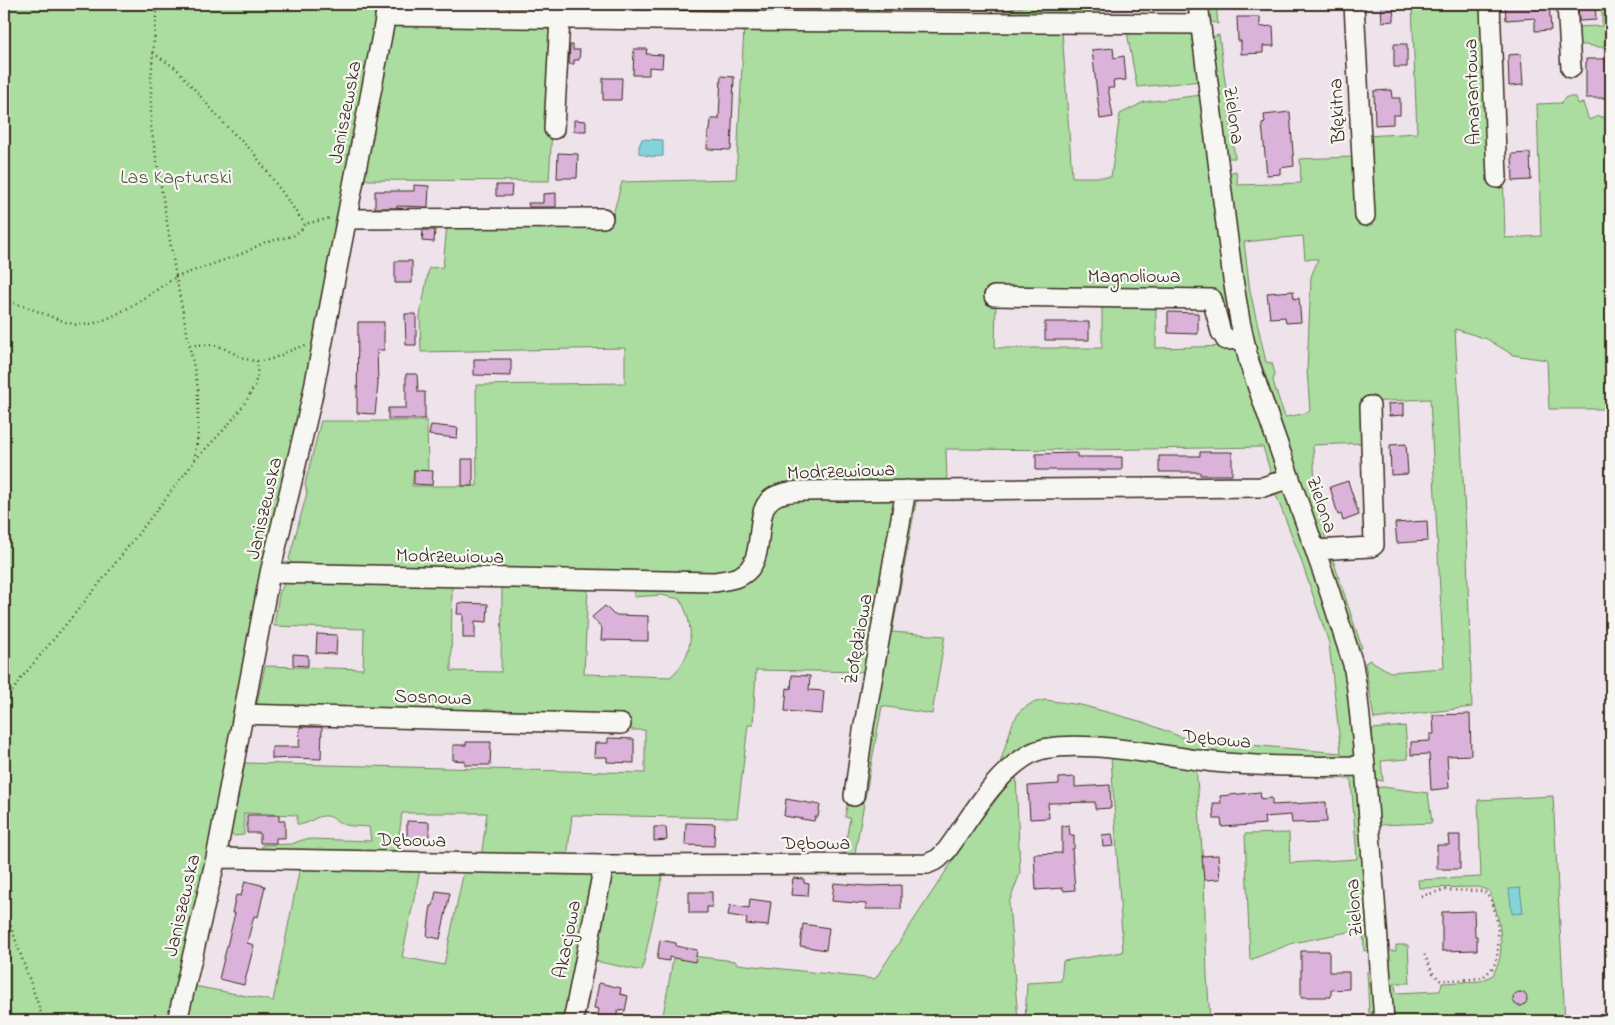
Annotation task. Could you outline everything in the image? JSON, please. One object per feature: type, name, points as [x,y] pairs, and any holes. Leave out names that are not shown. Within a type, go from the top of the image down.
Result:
[{"type":"street","name":"Zielona","points":[[1198,4],[1233,279],[1249,362],[1353,664],[1365,766],[1384,1021]]},
{"type":"street","name":"Błękitna","points":[[1354,4],[1365,216]]},
{"type":"street","name":"Amarantowa","points":[[1490,4],[1497,178]]},
{"type":"street","points":[[1567,4],[1571,68]]},
{"type":"street","points":[[387,10],[560,18],[709,21],[1200,24]]},
{"type":"street","name":"Janiszewska","points":[[177,1021],[216,858],[270,573],[312,398],[387,10]]},
{"type":"street","points":[[554,129],[560,18]]},
{"type":"street","points":[[347,216],[603,218]]},
{"type":"street","name":"Magnoliowa","points":[[994,296],[1212,299],[1221,332],[1226,340],[1244,339]]},
{"type":"street","points":[[1315,550],[1371,547],[1374,545],[1370,406]]},
{"type":"street","name":"Modrzewiowa","points":[[270,573],[715,582],[733,579],[749,570],[757,553],[764,508],[769,500],[779,494],[828,491],[1263,487],[1290,478]]},
{"type":"street","name":"Żołędziowa","points":[[854,796],[906,490]]},
{"type":"street","name":"Sosnowa","points":[[243,714],[622,724]]},
{"type":"street","name":"Dębowa","points":[[216,858],[604,865],[926,864],[938,859],[947,850],[992,786],[1011,766],[1032,752],[1058,747],[1126,750],[1215,762],[1316,767],[1365,766]]},
{"type":"street","name":"Akacjowa","points":[[573,1021],[604,865]]},
{"type":"path","points":[[157,4],[151,78],[152,127],[176,277],[198,388],[198,433],[194,462]]},
{"type":"path","points":[[153,53],[177,68],[226,126],[253,152],[305,224]]},
{"type":"path","points":[[4,301],[76,325],[93,324],[108,319],[176,277],[244,253],[265,242],[293,236],[305,224],[347,216]]},
{"type":"path","points":[[190,345],[205,344],[218,346],[240,357],[257,361],[272,360],[293,349],[306,346],[321,348]]},
{"type":"path","points":[[4,704],[18,681],[96,588],[194,462],[226,427],[250,396],[257,379],[257,361]]},
{"type":"path","points":[[1421,896],[1444,890],[1483,891],[1495,910],[1499,943],[1493,967],[1481,978],[1440,980],[1432,972],[1423,951]]},
{"type":"path","points":[[4,906],[44,1021]]},
{"type":"green space","name":"Las Kapturski","points":[[4,4],[385,4],[257,652],[171,1021],[4,1021]]},
{"type":"green space","points":[[451,4],[786,4],[784,17],[450,8]]},
{"type":"green space","points":[[817,4],[841,4],[839,18],[817,17]]},
{"type":"green space","points":[[855,4],[887,4],[884,19],[853,18]]},
{"type":"green space","points":[[1024,4],[1100,4],[1098,19],[1004,16],[1005,10],[1023,7]]},
{"type":"green space","points":[[1208,4],[1216,4],[1218,24],[1210,21]]},
{"type":"green space","points":[[1412,4],[1485,4],[1502,135],[1505,238],[1541,236],[1537,104],[1561,103],[1566,97],[1576,97],[1578,104],[1583,103],[1589,120],[1598,116],[1611,119],[1611,409],[1549,409],[1547,360],[1513,355],[1487,339],[1455,329],[1467,553],[1472,707],[1374,719],[1365,663],[1370,660],[1390,672],[1444,668],[1430,399],[1364,402],[1365,443],[1313,445],[1316,504],[1327,543],[1323,544],[1260,360],[1251,328],[1242,279],[1229,173],[1236,171],[1238,185],[1301,183],[1300,159],[1352,157],[1353,185],[1369,172],[1366,136],[1417,133]],"holes":[[[1303,236],[1305,259],[1318,259],[1311,277],[1307,370],[1310,411],[1285,417],[1273,380],[1275,374],[1272,363],[1266,362],[1250,291],[1244,242]]]},
{"type":"green space","points":[[1602,4],[1611,4],[1611,47],[1582,45],[1579,48],[1572,27],[1602,26]]},
{"type":"green space","points":[[389,23],[558,27],[549,181],[368,180],[361,176]]},
{"type":"green space","points":[[744,28],[1062,30],[1072,177],[1111,177],[1120,114],[1144,102],[1202,95],[1232,336],[1213,293],[996,301],[995,348],[1102,348],[1102,301],[1156,301],[1156,348],[1233,346],[1239,350],[1279,473],[1272,477],[1263,447],[1086,450],[946,449],[947,485],[767,492],[763,495],[894,496],[896,505],[869,672],[756,670],[753,725],[748,725],[737,818],[572,815],[567,858],[481,858],[487,813],[402,813],[397,851],[262,849],[262,845],[292,844],[311,839],[371,841],[369,827],[347,825],[326,816],[307,823],[297,824],[297,815],[244,813],[244,835],[234,836],[230,833],[245,763],[645,773],[645,730],[631,730],[630,720],[255,712],[265,666],[363,669],[364,629],[274,626],[279,594],[286,580],[452,585],[451,671],[501,672],[502,586],[588,587],[584,674],[670,677],[678,669],[684,660],[690,640],[688,619],[680,599],[661,595],[634,597],[634,589],[297,572],[289,559],[307,493],[305,484],[321,421],[427,421],[428,471],[414,470],[412,486],[477,486],[476,385],[625,383],[625,348],[421,352],[420,316],[429,268],[443,267],[447,225],[611,222],[622,182],[736,179]]},
{"type":"green space","points":[[1192,29],[1202,81],[1137,87],[1127,32]]},
{"type":"green space","points":[[1219,35],[1235,158],[1227,158],[1212,37]]},
{"type":"green space","points":[[1284,488],[1343,655],[1357,755],[1352,760],[1221,756],[1058,738],[1038,740],[1024,749],[996,776],[1013,722],[1021,710],[1032,703],[1045,700],[1081,705],[1143,722],[1181,737],[1341,753],[1329,643],[1299,554],[1276,495],[1234,495]]},
{"type":"green space","points":[[917,497],[892,632],[945,636],[932,714],[882,706],[854,858],[843,857],[850,818],[845,817],[848,801],[860,803],[863,756],[908,503]]},
{"type":"green space","points":[[1331,554],[1362,648],[1359,649],[1327,555]]},
{"type":"green space","points":[[1405,726],[1408,759],[1381,761],[1383,781],[1376,780],[1372,729]]},
{"type":"green space","points":[[1111,756],[1196,764],[1204,880],[1210,1021],[1025,1021],[1027,983],[1061,981],[1063,961],[1123,952]]},
{"type":"green space","points":[[1318,773],[1353,774],[1358,777],[1367,899],[1361,899],[1362,906],[1369,906],[1373,949],[1364,951],[1363,929],[1293,943],[1250,960],[1245,834],[1289,833],[1290,863],[1357,859],[1351,779],[1316,778]]},
{"type":"green space","points":[[1016,774],[1020,873],[1009,903],[1018,1021],[662,1021],[674,954],[735,961],[737,964],[875,979],[975,827]]},
{"type":"green space","points":[[1383,787],[1428,793],[1432,823],[1379,825],[1376,788]]},
{"type":"green space","points":[[1553,796],[1565,1021],[1394,1021],[1389,951],[1396,951],[1396,945],[1408,945],[1410,983],[1395,983],[1396,993],[1440,991],[1442,983],[1481,981],[1493,975],[1500,957],[1499,923],[1489,891],[1479,887],[1419,888],[1418,880],[1481,877],[1478,800]]},
{"type":"green space","points":[[421,865],[402,957],[444,965],[465,866],[588,871],[597,878],[567,1021],[181,1021],[189,985],[273,1001],[300,867]]},
{"type":"green space","points":[[609,867],[664,868],[642,971],[590,960]]},
{"type":"green space","points":[[1367,971],[1374,972],[1377,1013],[1369,1013]]},
{"type":"green space","points":[[1366,1015],[1367,1021],[1298,1021],[1298,1017]]},
{"type":"water","points":[[642,139],[663,140],[663,156],[639,153]]},
{"type":"water","points":[[1520,888],[1523,913],[1512,914],[1509,889]]},
{"type":"building","points":[[1381,4],[1393,4],[1394,21],[1382,22]]},
{"type":"building","points":[[1505,4],[1549,4],[1551,30],[1535,31],[1535,18],[1506,20]]},
{"type":"building","points":[[1578,4],[1595,4],[1596,20],[1579,21]]},
{"type":"building","points":[[1237,17],[1260,17],[1260,27],[1273,26],[1274,46],[1263,46],[1263,53],[1241,54],[1241,41],[1238,41]]},
{"type":"building","points":[[1394,44],[1407,44],[1407,67],[1394,67]]},
{"type":"building","points":[[570,45],[573,45],[573,50],[580,50],[579,60],[574,60],[574,64],[569,64]]},
{"type":"building","points":[[1113,48],[1114,58],[1124,56],[1126,80],[1113,81],[1114,88],[1108,88],[1113,117],[1100,119],[1092,50]]},
{"type":"building","points":[[634,49],[647,49],[646,54],[663,55],[662,68],[649,67],[649,75],[633,75]]},
{"type":"building","points":[[1521,54],[1523,85],[1509,86],[1508,55]]},
{"type":"building","points":[[1586,59],[1607,59],[1607,98],[1586,98]]},
{"type":"building","points":[[721,76],[734,77],[731,150],[707,149],[711,119],[719,119]]},
{"type":"building","points":[[603,78],[622,78],[621,100],[603,100]]},
{"type":"building","points":[[1391,90],[1392,98],[1400,98],[1400,115],[1393,115],[1393,124],[1375,125],[1374,91]]},
{"type":"building","points":[[1290,112],[1294,166],[1280,168],[1280,174],[1267,175],[1262,124],[1265,123],[1264,115]]},
{"type":"building","points":[[574,120],[586,121],[586,131],[574,131]]},
{"type":"building","points":[[558,153],[578,154],[577,178],[557,178]]},
{"type":"building","points":[[1530,153],[1531,180],[1513,181],[1512,154]]},
{"type":"building","points":[[414,185],[429,186],[428,207],[397,206],[397,208],[375,208],[375,191],[414,191]]},
{"type":"building","points":[[496,185],[512,185],[511,196],[496,196]]},
{"type":"building","points":[[556,193],[556,207],[529,207],[528,203],[543,203],[543,194]]},
{"type":"building","points":[[423,230],[435,230],[434,242],[422,241]]},
{"type":"building","points":[[395,261],[412,261],[412,283],[395,283]]},
{"type":"building","points":[[1293,291],[1294,299],[1299,298],[1301,322],[1286,323],[1285,317],[1270,318],[1267,293]]},
{"type":"building","points":[[1168,312],[1198,313],[1198,334],[1168,333]]},
{"type":"building","points":[[405,314],[416,314],[416,345],[406,345]]},
{"type":"building","points":[[358,322],[384,322],[384,350],[377,350],[378,384],[375,414],[357,413]]},
{"type":"building","points":[[1045,322],[1089,322],[1089,340],[1045,340]]},
{"type":"building","points":[[474,359],[511,359],[511,376],[474,375]]},
{"type":"building","points":[[406,374],[417,374],[418,392],[425,392],[425,419],[388,419],[388,408],[406,408]]},
{"type":"building","points":[[1404,403],[1404,415],[1389,416],[1388,404]]},
{"type":"building","points":[[431,425],[458,428],[457,438],[429,435]]},
{"type":"building","points":[[1406,444],[1408,474],[1391,475],[1390,445]]},
{"type":"building","points":[[1200,452],[1232,452],[1232,475],[1200,475],[1200,472],[1159,472],[1159,456],[1200,456]]},
{"type":"building","points":[[1077,453],[1077,457],[1122,457],[1122,470],[1036,470],[1036,454]]},
{"type":"building","points":[[462,459],[473,459],[473,486],[462,486]]},
{"type":"building","points":[[414,470],[433,471],[432,485],[414,484]]},
{"type":"building","points":[[1348,481],[1359,515],[1343,521],[1341,514],[1338,515],[1330,487]]},
{"type":"building","points":[[1427,521],[1428,541],[1397,543],[1395,523]]},
{"type":"building","points":[[458,603],[488,604],[487,622],[475,621],[475,638],[463,638],[463,614],[457,614]]},
{"type":"building","points":[[605,606],[614,615],[648,616],[648,641],[601,640],[602,628],[592,617]]},
{"type":"building","points":[[317,634],[337,635],[336,654],[316,653]]},
{"type":"building","points":[[293,654],[308,655],[308,666],[293,665]]},
{"type":"building","points":[[792,675],[810,676],[809,690],[824,691],[822,714],[785,711],[787,688],[791,689]]},
{"type":"building","points":[[1470,714],[1471,755],[1447,756],[1449,788],[1431,790],[1429,754],[1411,755],[1411,742],[1430,741],[1430,734],[1434,734],[1433,715]]},
{"type":"building","points":[[300,727],[322,727],[321,759],[272,759],[272,747],[299,747]]},
{"type":"building","points":[[608,738],[634,739],[634,763],[607,762],[607,757],[594,757],[595,743],[608,743]]},
{"type":"building","points":[[466,742],[491,742],[490,765],[465,765],[465,761],[453,760],[453,745],[466,745]]},
{"type":"building","points":[[1075,777],[1075,787],[1110,785],[1111,808],[1095,809],[1095,802],[1048,803],[1049,818],[1030,819],[1028,786],[1059,784],[1059,778]]},
{"type":"building","points":[[1260,792],[1261,799],[1272,798],[1272,805],[1326,802],[1327,822],[1292,823],[1291,815],[1264,817],[1265,824],[1222,827],[1221,819],[1214,819],[1213,803],[1221,803],[1220,796]]},
{"type":"building","points":[[786,799],[820,805],[818,817],[815,817],[814,821],[784,816]]},
{"type":"building","points":[[247,815],[279,815],[279,821],[285,821],[285,838],[276,838],[276,843],[260,843],[260,833],[247,833]]},
{"type":"building","points":[[407,821],[429,822],[429,841],[407,840]]},
{"type":"building","points":[[686,823],[715,824],[714,846],[685,845]]},
{"type":"building","points":[[1069,825],[1070,835],[1074,835],[1074,849],[1072,849],[1075,890],[1064,891],[1063,888],[1036,890],[1034,854],[1062,853],[1062,826]]},
{"type":"building","points":[[654,827],[666,827],[667,840],[654,841]]},
{"type":"building","points":[[1112,834],[1114,846],[1103,847],[1102,835]]},
{"type":"building","points":[[1448,835],[1460,835],[1460,869],[1437,869],[1437,845],[1449,845]]},
{"type":"building","points":[[1218,855],[1220,879],[1204,880],[1202,856]]},
{"type":"building","points":[[793,878],[804,879],[804,883],[809,884],[808,896],[791,895]]},
{"type":"building","points":[[245,881],[265,886],[258,917],[254,916],[247,943],[254,945],[244,985],[219,979],[235,913],[232,913],[236,895],[241,896]]},
{"type":"building","points":[[834,883],[867,886],[901,885],[901,909],[866,909],[866,904],[832,901]]},
{"type":"building","points":[[436,891],[450,893],[440,939],[427,936],[431,906],[433,906]]},
{"type":"building","points":[[689,892],[712,892],[712,907],[707,907],[707,913],[689,913]]},
{"type":"building","points":[[750,899],[771,902],[768,926],[746,924],[747,918],[728,915],[730,905],[749,908]]},
{"type":"building","points":[[1474,911],[1477,950],[1442,951],[1442,912]]},
{"type":"building","points":[[803,924],[829,928],[826,950],[800,946]]},
{"type":"building","points":[[660,940],[676,943],[676,946],[697,950],[695,962],[669,957],[669,961],[657,959]]},
{"type":"building","points":[[1301,951],[1329,951],[1329,972],[1349,972],[1349,989],[1331,990],[1331,997],[1301,997]]},
{"type":"building","points":[[599,983],[621,988],[620,994],[628,996],[625,1011],[618,1010],[615,1021],[597,1021],[599,1009],[594,1008]]},
{"type":"building","points":[[1517,992],[1523,992],[1527,999],[1523,1006],[1517,1006],[1513,1002],[1513,996]]}]
